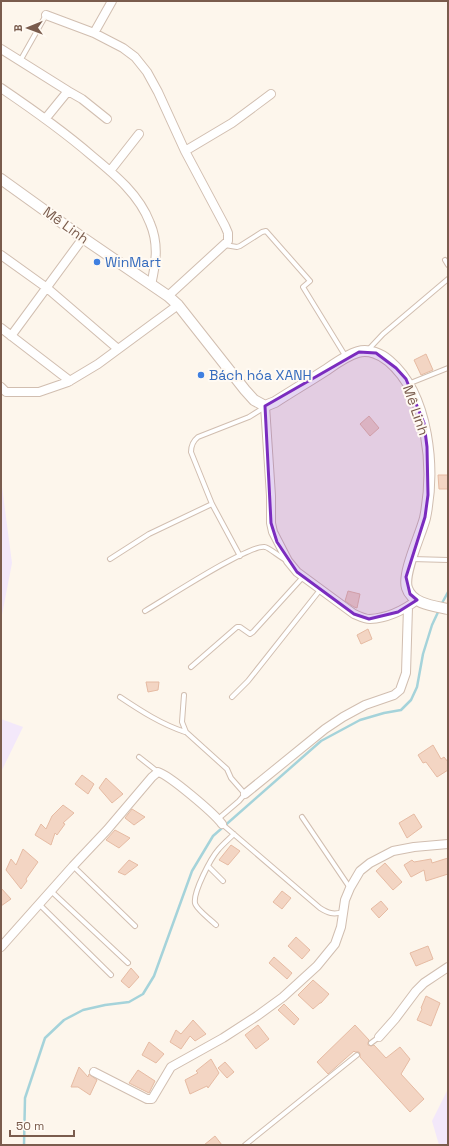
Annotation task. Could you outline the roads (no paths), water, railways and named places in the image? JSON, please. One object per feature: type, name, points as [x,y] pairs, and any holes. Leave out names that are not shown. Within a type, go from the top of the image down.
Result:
[{"type":"street","points":[[94,33],[112,1]]},
{"type":"street","points":[[46,15],[94,33],[123,48],[135,57],[147,72],[158,92],[185,151],[225,226],[228,241],[168,296]]},
{"type":"street","points":[[1,49],[82,99],[107,119]]},
{"type":"street","points":[[1,88],[46,118],[110,171],[137,199],[150,223],[157,252],[151,285]]},
{"type":"street","points":[[46,118],[68,91]]},
{"type":"street","points":[[185,151],[232,123],[271,94]]},
{"type":"street","points":[[110,171],[139,134]]},
{"type":"street","name":"Mê Linh","points":[[1,179],[83,238],[168,296],[178,305],[244,390],[254,400],[265,406]]},
{"type":"street","points":[[11,336],[83,238]]},
{"type":"street","points":[[1,256],[47,288],[118,348]]},
{"type":"street","points":[[3,391],[40,392],[70,381],[98,364],[178,305]]},
{"type":"street","points":[[1,328],[70,381]]},
{"type":"street","points":[[367,352],[359,352],[346,357],[275,402],[265,406],[271,496],[271,523],[277,542],[288,561],[303,577],[354,614],[369,619],[383,616],[422,602],[448,609]]},
{"type":"street","name":"Mê Linh","points":[[367,352],[376,353],[385,358],[396,368],[408,384],[424,423],[428,447],[428,476],[425,517],[406,577],[406,587],[410,594],[422,602]]},
{"type":"street","points":[[245,794],[325,729],[365,705],[390,697],[400,690],[406,673],[408,607]]},
{"type":"street","points":[[1,947],[158,772],[192,796],[220,821]]},
{"type":"street","points":[[94,1072],[147,1099],[152,1098],[171,1067],[224,1038],[257,1016],[283,997],[317,966],[335,944],[341,927],[345,900],[360,871],[370,863],[389,853],[408,848],[448,844]]},
{"type":"street","points":[[379,1037],[416,991],[435,975],[448,968]]},
{"type":"lane","points":[[20,62],[46,15]]},
{"type":"lane","points":[[225,244],[237,247],[266,231],[310,281],[303,287],[346,357]]},
{"type":"lane","points":[[445,260],[448,265]]},
{"type":"lane","points":[[367,352],[382,334],[448,279]]},
{"type":"lane","points":[[408,384],[448,368]]},
{"type":"lane","points":[[240,556],[212,504],[191,452],[191,446],[194,440],[198,437],[249,417],[265,406]]},
{"type":"lane","points":[[110,559],[149,534],[212,504]]},
{"type":"lane","points":[[146,611],[189,584],[240,556],[260,547],[266,547],[288,561]]},
{"type":"lane","points":[[412,559],[448,560]]},
{"type":"lane","points":[[191,667],[237,627],[240,627],[250,634],[253,632],[303,577]]},
{"type":"lane","points":[[232,697],[248,681],[320,590]]},
{"type":"lane","points":[[184,696],[182,722],[186,732]]},
{"type":"lane","points":[[120,697],[152,718],[170,727],[186,732],[227,769],[231,778],[245,794],[220,821],[320,908],[331,914],[343,912]]},
{"type":"lane","points":[[139,757],[158,772]]},
{"type":"lane","points":[[302,817],[350,888]]},
{"type":"lane","points":[[216,925],[197,907],[195,903],[199,885],[208,866],[232,833]]},
{"type":"lane","points":[[73,866],[135,926]]},
{"type":"lane","points":[[208,866],[223,881]]},
{"type":"lane","points":[[51,891],[128,963]]},
{"type":"lane","points":[[39,904],[111,975]]},
{"type":"lane","points":[[372,1043],[379,1037]]},
{"type":"lane","points":[[245,1145],[358,1055]]},
{"type":"waterway","points":[[441,605],[448,592]]},
{"type":"waterway","points":[[24,1145],[25,1098],[45,1038],[64,1020],[83,1010],[129,1002],[143,994],[154,976],[192,871],[213,836],[321,741],[360,720],[401,710],[411,700],[417,687],[423,654],[432,625],[439,610]]},
{"type":"place","name":"WinMart","points":[[97,262]]},
{"type":"place","name":"Bách hóa XANH","points":[[201,375]]}]
